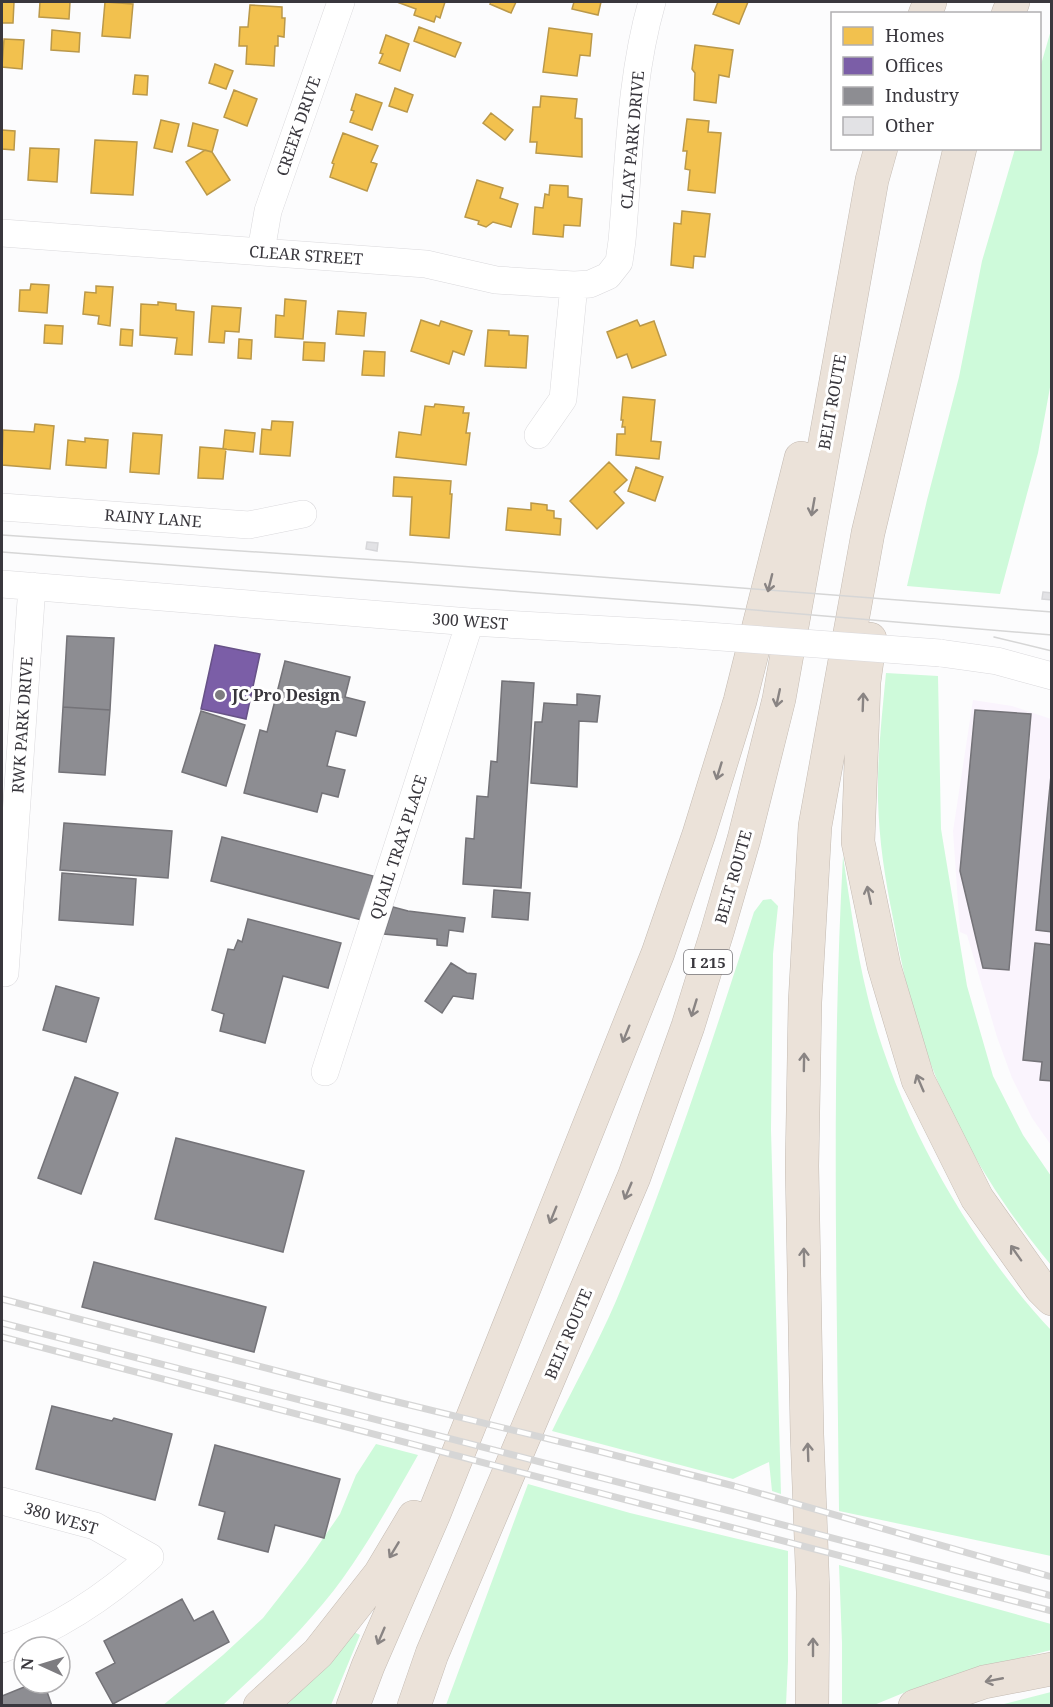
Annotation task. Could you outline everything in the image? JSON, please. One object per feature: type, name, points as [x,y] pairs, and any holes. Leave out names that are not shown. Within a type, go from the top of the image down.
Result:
[{"type":"highway","name":"BELT ROUTE","points":[[414,1706],[432,1654],[634,1177],[688,1026],[718,929],[744,839],[779,699],[872,180],[880,150]]},
{"type":"highway","points":[[812,1706],[813,1592],[807,1434],[802,1166],[805,1002],[815,826],[868,533],[960,150]]},
{"type":"highway","points":[[353,1706],[434,1514],[658,953],[699,834],[740,701],[872,180]]},
{"type":"highway","points":[[908,367],[864,682],[858,842],[884,966],[918,1080],[977,1198],[1041,1288],[1052,1299]]},
{"type":"highway","points":[[260,1706],[318,1653],[380,1574],[417,1512],[523,1291]]},
{"type":"highway","points":[[915,1706],[984,1682],[1052,1669]]},
{"type":"street","name":"CREEK DRIVE","points":[[261,251],[268,210],[341,2]]},
{"type":"street","name":"CLAY PARK DRIVE","points":[[608,276],[619,262],[636,86],[644,30],[652,2]]},
{"type":"street","name":"CLEAR STREET","points":[[2,233],[426,264],[496,280],[574,285],[590,284],[608,276]]},
{"type":"street","points":[[538,435],[563,399],[574,285]]},
{"type":"street","name":"RAINY LANE","points":[[2,507],[249,525],[303,514]]},
{"type":"street","name":"300 WEST","points":[[2,584],[470,622],[680,634],[940,653],[997,661],[1052,676]]},
{"type":"street","name":"RWK PARK DRIVE","points":[[3,973],[32,586]]},
{"type":"street","name":"QUAIL TRAX PLACE","points":[[325,1072],[470,622]]},
{"type":"street","name":"380 WEST","points":[[2,1501],[95,1526],[150,1557],[91,1605],[2,1649]]},
{"type":"shaded area","points":[[973,700],[1012,706],[1051,719],[1051,1145],[1032,1118],[1012,1078],[997,1037],[967,935],[960,932],[953,831]]},
{"type":"green space","points":[[1051,30],[1051,382],[1038,453],[1000,594],[907,586],[959,377],[982,261],[1015,150],[1041,150],[1041,65]]},
{"type":"green space","points":[[886,673],[938,676],[941,829],[967,986],[993,1076],[1023,1135],[1051,1176],[1051,1265],[1010,1212],[958,1126],[931,1065],[912,1005],[890,903],[880,830],[878,768]]},
{"type":"green space","points":[[843,856],[856,943],[867,994],[896,1084],[938,1173],[964,1216],[1020,1295],[1051,1330],[1051,1556],[839,1511],[836,1101]]},
{"type":"green space","points":[[771,899],[778,906],[773,954],[771,1130],[781,1494],[772,1491],[769,1462],[733,1479],[552,1431],[609,1317],[654,1205],[754,912],[763,900]]},
{"type":"green space","points":[[376,1444],[418,1455],[382,1518],[330,1595],[286,1644],[223,1705],[162,1706],[263,1618],[306,1563],[340,1514],[356,1475]]},
{"type":"green space","points":[[528,1484],[630,1513],[788,1551],[786,1705],[446,1705]]},
{"type":"green space","points":[[839,1565],[1051,1624],[1051,1650],[913,1689],[874,1705],[842,1705]]},
{"type":"green space","points":[[354,1632],[360,1635],[331,1705],[286,1706]]},
{"type":"green space","points":[[1051,1692],[1051,1705],[1000,1705]]},
{"type":"building: Homes","points":[[2,2],[14,2],[13,23],[2,23]]},
{"type":"building: Homes","points":[[40,2],[70,2],[69,19],[39,17]]},
{"type":"building: Homes","points":[[105,2],[133,4],[130,38],[102,36]]},
{"type":"building: Homes","points":[[397,2],[445,2],[440,18],[436,16],[434,22],[414,15],[416,9]]},
{"type":"building: Homes","points":[[491,2],[516,2],[511,13],[490,4]]},
{"type":"building: Homes","points":[[574,2],[601,2],[598,15],[572,9]]},
{"type":"building: Homes","points":[[718,2],[748,2],[739,24],[713,14]]},
{"type":"building: Homes","points":[[250,5],[282,7],[282,18],[285,18],[284,37],[278,36],[274,66],[246,64],[247,46],[239,46],[240,27],[248,27]]},
{"type":"building: Homes","points":[[419,27],[461,43],[455,57],[414,41]]},
{"type":"building: Homes","points":[[549,28],[592,34],[590,56],[580,55],[577,76],[543,72]]},
{"type":"building: Homes","points":[[52,30],[80,33],[79,52],[51,50]]},
{"type":"building: Homes","points":[[386,35],[409,44],[400,71],[379,63]]},
{"type":"building: Homes","points":[[4,39],[24,40],[22,69],[2,67]]},
{"type":"building: Homes","points":[[695,45],[733,50],[729,77],[719,75],[716,103],[694,100],[695,73],[692,69]]},
{"type":"building: Homes","points":[[215,64],[233,71],[226,89],[209,83]]},
{"type":"building: Homes","points":[[135,75],[148,76],[147,95],[133,94]]},
{"type":"building: Homes","points":[[395,88],[413,95],[407,112],[389,106]]},
{"type":"building: Homes","points":[[234,90],[257,99],[247,126],[224,117]]},
{"type":"building: Homes","points":[[356,94],[382,103],[372,130],[350,122]]},
{"type":"building: Homes","points":[[541,96],[577,99],[575,118],[582,119],[582,157],[536,153],[537,142],[530,142],[533,107],[540,107]]},
{"type":"building: Homes","points":[[491,113],[513,130],[505,140],[483,123]]},
{"type":"building: Homes","points":[[687,119],[709,121],[708,132],[721,133],[715,193],[688,190],[690,170],[685,169],[687,151],[683,151]]},
{"type":"building: Homes","points":[[161,120],[179,124],[172,152],[154,148]]},
{"type":"building: Homes","points":[[193,123],[218,130],[212,152],[188,146]]},
{"type":"building: Homes","points":[[2,130],[15,131],[14,150],[2,149]]},
{"type":"building: Homes","points":[[343,133],[378,146],[371,162],[377,164],[367,191],[330,177],[334,164],[332,163]]},
{"type":"building: Homes","points":[[95,140],[137,142],[133,195],[91,193]]},
{"type":"building: Homes","points":[[30,148],[59,149],[57,182],[28,180]]},
{"type":"building: Homes","points":[[205,150],[212,152],[230,180],[207,195],[186,162]]},
{"type":"building: Homes","points":[[477,180],[503,188],[500,198],[518,204],[511,227],[493,222],[486,227],[478,224],[479,221],[465,217]]},
{"type":"building: Homes","points":[[550,185],[568,186],[568,197],[582,199],[580,226],[564,225],[563,237],[533,234],[535,207],[543,208],[545,194],[549,195]]},
{"type":"building: Homes","points":[[682,211],[710,214],[705,257],[694,256],[693,268],[671,265],[674,223],[681,224]]},
{"type":"building: Homes","points":[[31,284],[49,285],[47,313],[19,311],[20,290],[30,290]]},
{"type":"building: Homes","points":[[96,286],[113,287],[110,326],[98,324],[99,316],[83,314],[85,292],[96,293]]},
{"type":"building: Homes","points":[[285,299],[306,301],[303,339],[275,337],[276,315],[284,316]]},
{"type":"building: Homes","points":[[158,302],[176,304],[176,310],[194,312],[192,355],[175,354],[177,338],[140,335],[141,304],[158,305]]},
{"type":"building: Homes","points":[[212,306],[241,308],[239,332],[225,331],[224,343],[209,342]]},
{"type":"building: Homes","points":[[338,311],[366,313],[364,336],[336,334]]},
{"type":"building: Homes","points":[[421,320],[439,326],[441,321],[472,331],[464,355],[453,351],[449,364],[411,351]]},
{"type":"building: Homes","points":[[637,320],[640,326],[654,321],[666,355],[632,368],[627,354],[617,358],[607,332]]},
{"type":"building: Homes","points":[[45,325],[63,326],[62,344],[44,343]]},
{"type":"building: Homes","points":[[121,329],[133,330],[132,346],[120,345]]},
{"type":"building: Homes","points":[[488,330],[509,331],[509,335],[528,336],[526,368],[485,366]]},
{"type":"building: Homes","points":[[239,339],[252,340],[251,359],[238,358]]},
{"type":"building: Homes","points":[[304,342],[325,343],[324,361],[303,360]]},
{"type":"building: Homes","points":[[364,351],[385,352],[384,376],[362,375]]},
{"type":"building: Homes","points":[[623,397],[655,400],[651,441],[661,442],[659,459],[616,455],[617,434],[625,434],[625,427],[622,427],[623,420],[621,420]]},
{"type":"building: Homes","points":[[435,404],[464,407],[463,413],[469,413],[466,433],[470,433],[466,465],[396,457],[399,432],[421,435],[425,406],[434,407]]},
{"type":"building: Homes","points":[[272,421],[293,422],[290,456],[260,454],[262,429],[271,430]]},
{"type":"building: Homes","points":[[35,424],[54,426],[50,469],[2,465],[3,430],[34,432]]},
{"type":"building: Homes","points":[[225,430],[255,433],[253,452],[223,449]]},
{"type":"building: Homes","points":[[133,433],[162,435],[159,474],[130,472]]},
{"type":"building: Homes","points":[[85,438],[108,440],[106,468],[66,465],[68,440],[85,442]]},
{"type":"building: Homes","points":[[200,447],[226,449],[223,479],[198,478]]},
{"type":"building: Homes","points":[[609,462],[627,480],[614,492],[624,503],[597,529],[570,501]]},
{"type":"building: Homes","points":[[636,467],[663,477],[655,501],[628,491]]},
{"type":"building: Homes","points":[[394,477],[451,481],[449,538],[410,535],[412,497],[393,496]]},
{"type":"building: Homes","points":[[531,503],[547,505],[547,510],[554,511],[554,518],[561,519],[560,535],[506,530],[508,508],[531,510]]},
{"type":"building: Offices","points":[[215,645],[260,654],[246,719],[201,709]]},
{"type":"building: Industry","points":[[67,636],[114,638],[110,710],[63,707]]},
{"type":"building: Industry","points":[[285,661],[350,677],[345,697],[365,702],[356,736],[336,731],[327,766],[345,770],[338,797],[322,793],[317,812],[244,793],[260,730],[267,732]]},
{"type":"building: Industry","points":[[502,681],[534,683],[521,888],[463,884],[466,838],[474,839],[477,796],[488,797],[491,761],[497,762]]},
{"type":"building: Industry","points":[[577,694],[600,696],[597,722],[579,721],[577,787],[531,783],[535,722],[542,722],[544,703],[577,705]]},
{"type":"building: Industry","points":[[63,707],[110,710],[105,775],[59,772]]},
{"type":"building: Industry","points":[[975,710],[1031,714],[1009,970],[983,968],[960,871]]},
{"type":"building: Industry","points":[[201,711],[245,725],[226,786],[182,772]]},
{"type":"building: Industry","points":[[1052,765],[1052,932],[1036,930]]},
{"type":"building: Industry","points":[[64,823],[172,831],[168,878],[60,870]]},
{"type":"building: Industry","points":[[222,837],[373,876],[362,920],[211,881]]},
{"type":"building: Industry","points":[[62,873],[136,879],[133,925],[59,920]]},
{"type":"building: Industry","points":[[494,890],[530,893],[528,920],[492,917]]},
{"type":"building: Industry","points":[[393,907],[465,918],[463,932],[449,930],[447,946],[437,945],[437,939],[384,934]]},
{"type":"building: Industry","points":[[248,919],[341,943],[328,988],[283,976],[265,1043],[220,1031],[224,1014],[212,1010],[228,949],[234,950],[238,940],[242,942]]},
{"type":"building: Industry","points":[[1035,943],[1052,945],[1052,1081],[1040,1080],[1042,1062],[1023,1060]]},
{"type":"building: Industry","points":[[451,963],[467,973],[476,974],[473,999],[453,996],[442,1013],[425,1001]]},
{"type":"building: Industry","points":[[56,986],[99,998],[86,1042],[43,1030]]},
{"type":"building: Industry","points":[[75,1077],[118,1093],[81,1194],[38,1178]]},
{"type":"building: Industry","points":[[176,1138],[304,1171],[283,1252],[155,1219]]},
{"type":"building: Industry","points":[[94,1262],[266,1307],[254,1352],[82,1307]]},
{"type":"building: Industry","points":[[52,1406],[112,1421],[114,1418],[172,1434],[155,1500],[36,1469]]},
{"type":"building: Industry","points":[[215,1445],[340,1479],[324,1538],[275,1525],[268,1552],[218,1539],[225,1512],[199,1505]]},
{"type":"building: Industry","points":[[182,1599],[194,1621],[213,1611],[229,1642],[113,1704],[96,1673],[115,1663],[104,1641]]},
{"type":"building: Industry","points":[[12,1692],[12,1695],[48,1695],[52,1706],[2,1706],[2,1696]]},
{"type":"building: Other","points":[[367,542],[378,543],[377,551],[366,549]]},
{"type":"building: Other","points":[[1043,592],[1052,593],[1052,600],[1042,599]]},
{"type":"tram line","points":[[2,535],[408,562],[1052,612]]},
{"type":"tram line","points":[[2,552],[1052,635]]},
{"type":"tram line","points":[[994,637],[1052,651]]},
{"type":"railway","points":[[2,1299],[377,1397],[734,1486],[1052,1577]]},
{"type":"railway","points":[[2,1323],[1052,1596]]},
{"type":"railway","points":[[2,1337],[1052,1611]]},
{"type":"place","name":"JC Pro Design","points":[[220,695]]}]
